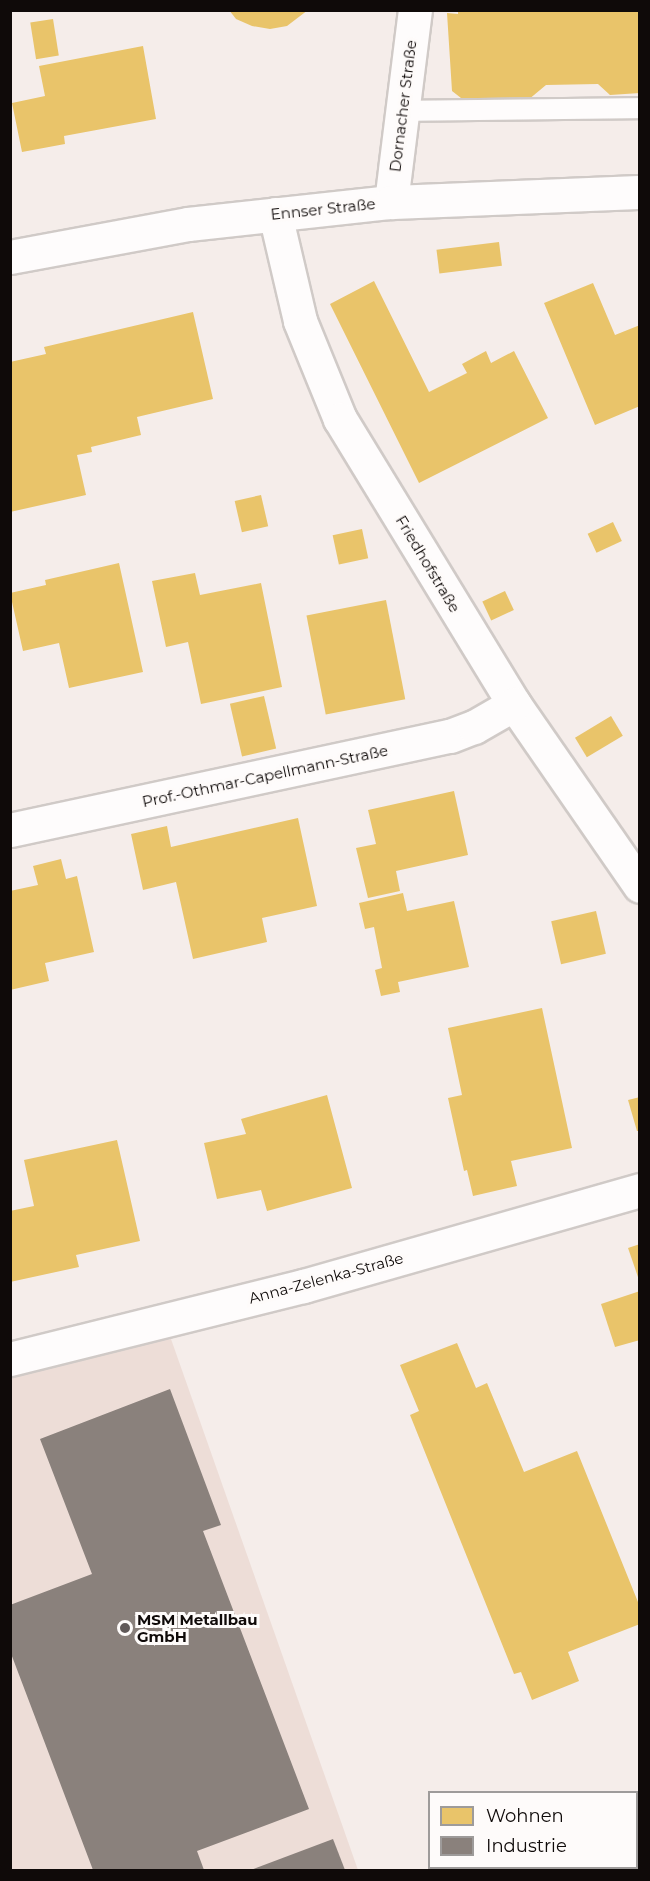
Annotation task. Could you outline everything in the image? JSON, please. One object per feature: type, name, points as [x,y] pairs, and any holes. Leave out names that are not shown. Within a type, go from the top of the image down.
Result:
[{"type":"street","name":"Dornacher Straße","points":[[391,202],[415,10]]},
{"type":"street","name":"Ennser Straße","points":[[10,257],[188,224],[391,202],[639,192]]},
{"type":"street","name":"Friedhofstraße","points":[[275,214],[300,321],[340,419],[514,704],[639,886]]},
{"type":"street","name":"Prof.-Othmar-Capellmann-Straße","points":[[10,830],[450,736],[474,727],[514,704]]},
{"type":"street","name":"Anna-Zelenka-Straße","points":[[10,1359],[303,1286],[639,1190]]},
{"type":"lane","points":[[402,111],[639,108]]},
{"type":"shaded area","name":"MSM Metallbau GmbH","points":[[171,1339],[358,1870],[11,1870],[10,1373]]},
{"type":"building: Wohnen","points":[[229,10],[308,10],[287,26],[270,29],[252,26],[236,19]]},
{"type":"building: Wohnen","points":[[458,10],[640,10],[640,93],[610,95],[598,84],[546,85],[528,100],[470,105],[452,91],[447,13],[458,14]]},
{"type":"building: Wohnen","points":[[53,19],[59,56],[36,59],[30,23]]},
{"type":"building: Wohnen","points":[[143,46],[156,119],[64,136],[65,144],[22,152],[12,103],[45,96],[39,66]]},
{"type":"building: Wohnen","points":[[499,242],[502,266],[439,273],[436,250]]},
{"type":"building: Wohnen","points":[[374,281],[429,392],[467,373],[462,364],[486,351],[491,363],[514,351],[548,418],[419,483],[330,304]]},
{"type":"building: Wohnen","points":[[593,283],[615,335],[640,325],[640,406],[595,425],[544,303]]},
{"type":"building: Wohnen","points":[[193,312],[213,399],[137,417],[141,435],[91,447],[92,452],[77,455],[86,495],[10,512],[10,362],[46,354],[44,347]]},
{"type":"building: Wohnen","points":[[261,495],[268,526],[242,532],[235,501]]},
{"type":"building: Wohnen","points":[[613,522],[622,541],[596,553],[588,534]]},
{"type":"building: Wohnen","points":[[362,529],[368,558],[339,565],[333,535]]},
{"type":"building: Wohnen","points":[[119,563],[143,672],[69,688],[59,643],[23,651],[10,593],[46,585],[45,580]]},
{"type":"building: Wohnen","points":[[195,573],[200,595],[261,583],[282,687],[201,704],[188,642],[166,647],[152,581]]},
{"type":"building: Wohnen","points":[[505,591],[514,610],[491,621],[482,602]]},
{"type":"building: Wohnen","points":[[386,600],[405,699],[326,715],[306,615]]},
{"type":"building: Wohnen","points":[[264,696],[276,749],[242,756],[230,704]]},
{"type":"building: Wohnen","points":[[611,716],[623,736],[587,757],[575,738]]},
{"type":"building: Wohnen","points":[[454,791],[468,855],[396,871],[400,891],[368,898],[356,848],[376,844],[368,810]]},
{"type":"building: Wohnen","points":[[298,818],[317,906],[262,918],[267,942],[193,959],[176,882],[143,890],[131,834],[167,826],[171,847]]},
{"type":"building: Wohnen","points":[[61,859],[66,879],[77,876],[94,952],[45,963],[49,981],[10,990],[10,891],[38,885],[33,866]]},
{"type":"building: Wohnen","points":[[403,893],[407,911],[454,901],[469,967],[398,982],[400,992],[381,996],[375,970],[382,968],[374,927],[365,929],[359,903]]},
{"type":"building: Wohnen","points":[[596,911],[606,954],[561,964],[551,921]]},
{"type":"building: Wohnen","points":[[542,1008],[572,1148],[511,1161],[517,1186],[473,1196],[467,1170],[464,1171],[448,1098],[462,1095],[448,1028]]},
{"type":"building: Wohnen","points":[[327,1095],[352,1188],[267,1211],[261,1190],[217,1199],[204,1143],[246,1134],[241,1119]]},
{"type":"building: Wohnen","points":[[640,1097],[640,1131],[637,1131],[628,1100]]},
{"type":"building: Wohnen","points":[[117,1140],[140,1241],[76,1255],[79,1267],[10,1282],[10,1211],[34,1206],[24,1160]]},
{"type":"building: Wohnen","points":[[640,1244],[640,1280],[639,1280],[628,1248]]},
{"type":"building: Wohnen","points":[[640,1291],[640,1340],[615,1347],[601,1304]]},
{"type":"building: Wohnen","points":[[457,1343],[476,1388],[487,1383],[524,1472],[577,1451],[640,1607],[640,1624],[568,1652],[579,1681],[532,1700],[521,1672],[514,1674],[410,1415],[419,1411],[400,1365]]},
{"type":"building: Industrie","name":"MSM Metallbau GmbH","points":[[170,1389],[221,1525],[203,1531],[309,1809],[197,1851],[204,1870],[93,1870],[10,1651],[10,1605],[92,1574],[40,1439]]},
{"type":"building: Industrie","points":[[333,1839],[345,1870],[251,1870]]},
{"type":"place","name":"MSM Metallbau GmbH","points":[[125,1628]]}]
